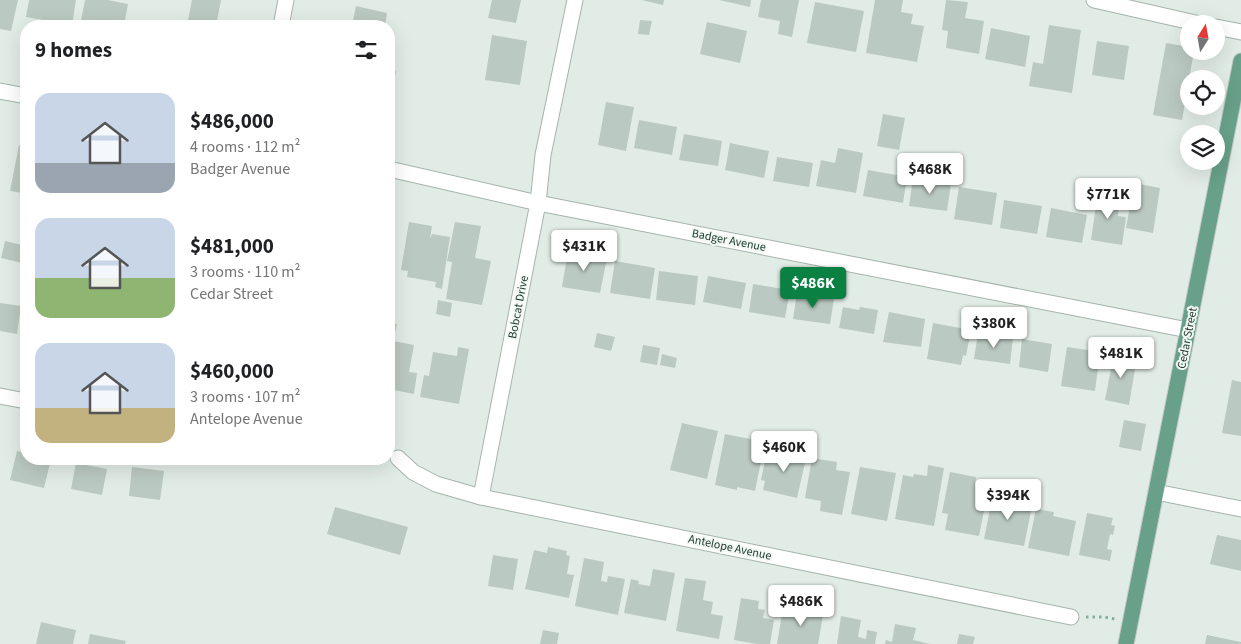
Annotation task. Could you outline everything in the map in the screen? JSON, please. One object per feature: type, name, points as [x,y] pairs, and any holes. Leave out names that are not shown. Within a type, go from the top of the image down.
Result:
[{"type":"main road","name":"Cedar Street","points":[[1126,644],[1241,61]]},
{"type":"street","points":[[282,20],[286,0]]},
{"type":"street","name":"Bobcat Drive","points":[[481,497],[538,203],[543,155],[575,0]]},
{"type":"street","points":[[1094,0],[1180,19]]},
{"type":"street","points":[[1225,29],[1241,32]]},
{"type":"street","points":[[0,91],[20,95]]},
{"type":"street","name":"Badger Avenue","points":[[395,170],[538,203],[1188,330]]},
{"type":"street","points":[[0,396],[20,400]]},
{"type":"street","name":"Antelope Avenue","points":[[398,458],[413,472],[436,484],[481,497],[1070,617]]},
{"type":"street","points":[[1156,492],[1241,509]]},
{"type":"path","points":[[1070,617],[1104,617],[1130,622]]},
{"type":"building","points":[[0,0],[18,0],[11,31],[0,29]]},
{"type":"building","points":[[29,0],[76,0],[73,20],[43,20],[26,17]]},
{"type":"building","points":[[85,0],[108,0],[128,4],[125,20],[81,20]]},
{"type":"building","points":[[192,0],[221,0],[217,20],[188,20]]},
{"type":"building","points":[[492,0],[521,0],[516,23],[488,18]]},
{"type":"building","points":[[642,0],[664,0],[663,5]]},
{"type":"building","points":[[719,0],[751,0],[750,7]]},
{"type":"building","points":[[761,0],[799,0],[792,37],[778,34],[780,21],[758,17]]},
{"type":"building","points":[[875,0],[903,0],[901,12],[913,14],[911,24],[924,26],[917,62],[866,53]]},
{"type":"building","points":[[946,0],[968,2],[965,18],[984,21],[979,54],[946,48],[948,31],[942,30]]},
{"type":"building","points":[[815,2],[864,11],[856,52],[807,43]]},
{"type":"building","points":[[356,6],[387,13],[386,20],[353,20]]},
{"type":"building","points":[[640,20],[652,21],[649,35],[638,34]]},
{"type":"building","points":[[707,22],[747,31],[740,63],[700,54]]},
{"type":"building","points":[[1049,25],[1081,30],[1072,93],[1029,86],[1033,62],[1043,64]]},
{"type":"building","points":[[991,28],[1030,36],[1025,67],[985,59]]},
{"type":"building","points":[[492,35],[527,41],[520,85],[485,80]]},
{"type":"building","points":[[1097,41],[1129,46],[1124,80],[1092,75]]},
{"type":"building","points":[[1166,43],[1180,45],[1180,60],[1192,60],[1191,70],[1180,70],[1180,115],[1183,115],[1182,120],[1153,115]]},
{"type":"building","points":[[606,102],[634,107],[626,151],[598,145]]},
{"type":"building","points":[[883,114],[905,118],[899,150],[877,146]]},
{"type":"building","points":[[639,120],[677,127],[672,155],[634,148]]},
{"type":"building","points":[[684,134],[722,141],[718,166],[679,160]]},
{"type":"building","points":[[730,143],[769,151],[764,178],[725,170]]},
{"type":"building","points":[[19,145],[20,193],[10,191]]},
{"type":"building","points":[[838,148],[863,153],[856,193],[816,186],[821,160],[835,163]]},
{"type":"building","points":[[777,157],[813,163],[809,187],[773,181]]},
{"type":"building","points":[[868,170],[907,177],[903,203],[863,196]]},
{"type":"building","points":[[913,178],[951,184],[947,211],[909,206]]},
{"type":"building","points":[[1134,183],[1160,188],[1153,233],[1126,228]]},
{"type":"building","points":[[959,187],[997,193],[992,225],[954,219]]},
{"type":"building","points":[[1098,192],[1121,195],[1118,216],[1126,217],[1122,245],[1091,240]]},
{"type":"building","points":[[1004,200],[1042,206],[1037,234],[1000,228]]},
{"type":"building","points":[[1051,208],[1087,215],[1082,243],[1046,237]]},
{"type":"building","points":[[409,222],[432,226],[430,239],[432,234],[450,237],[442,289],[435,287],[436,282],[407,277],[408,271],[401,270]]},
{"type":"building","points":[[455,222],[481,226],[475,258],[491,261],[482,305],[446,299],[452,262],[447,261]]},
{"type":"building","points":[[5,241],[20,245],[20,263],[1,258]]},
{"type":"building","points":[[568,251],[607,258],[600,293],[562,287]]},
{"type":"building","points":[[615,261],[655,268],[650,299],[610,293]]},
{"type":"building","points":[[659,271],[698,276],[695,305],[656,300]]},
{"type":"building","points":[[708,276],[746,283],[741,309],[703,302]]},
{"type":"building","points":[[753,284],[790,290],[785,318],[749,312]]},
{"type":"building","points":[[797,293],[834,299],[830,324],[793,319]]},
{"type":"building","points":[[438,300],[452,303],[450,317],[436,314]]},
{"type":"building","points":[[0,303],[20,306],[17,334],[0,331]]},
{"type":"building","points":[[843,307],[859,310],[860,307],[878,310],[874,334],[839,328]]},
{"type":"building","points":[[889,312],[925,319],[921,347],[883,342]]},
{"type":"building","points":[[933,323],[971,330],[966,356],[963,355],[961,365],[927,359]]},
{"type":"building","points":[[597,333],[615,337],[611,351],[594,347]]},
{"type":"building","points":[[978,333],[1013,338],[1010,364],[974,359]]},
{"type":"building","points":[[1022,339],[1052,344],[1048,372],[1019,367]]},
{"type":"building","points":[[395,341],[414,345],[409,372],[417,373],[414,394],[395,390]]},
{"type":"building","points":[[643,345],[660,348],[657,365],[640,362]]},
{"type":"building","points":[[458,347],[469,349],[459,404],[420,397],[424,375],[429,376],[433,352],[457,356]]},
{"type":"building","points":[[1067,347],[1100,352],[1095,391],[1061,386]]},
{"type":"building","points":[[1114,353],[1137,357],[1129,405],[1105,400]]},
{"type":"building","points":[[662,354],[677,358],[675,368],[660,365]]},
{"type":"building","points":[[1232,380],[1241,382],[1241,436],[1222,433]]},
{"type":"building","points":[[1124,420],[1146,424],[1141,451],[1119,447]]},
{"type":"building","points":[[682,423],[718,431],[707,479],[670,470]]},
{"type":"building","points":[[725,434],[765,442],[755,491],[737,487],[737,490],[715,485]]},
{"type":"building","points":[[17,451],[20,452],[20,465],[50,465],[44,488],[10,480]]},
{"type":"building","points":[[791,451],[807,454],[797,498],[763,490],[765,481],[761,480],[767,452],[790,456]]},
{"type":"building","points":[[812,458],[837,462],[836,470],[850,472],[842,515],[820,511],[821,501],[805,498]]},
{"type":"building","points":[[76,465],[107,469],[102,495],[71,489]]},
{"type":"building","points":[[928,465],[944,468],[934,526],[895,519],[903,475],[913,477],[914,474],[927,476]]},
{"type":"building","points":[[132,467],[164,471],[160,500],[129,496]]},
{"type":"building","points":[[860,467],[896,473],[887,521],[851,514]]},
{"type":"building","points":[[950,472],[976,477],[975,483],[989,485],[979,536],[945,530],[948,514],[942,513]]},
{"type":"building","points":[[1000,492],[1016,495],[1014,503],[1032,506],[1024,546],[984,539],[992,499],[998,500]]},
{"type":"building","points":[[335,507],[408,527],[400,555],[327,534]]},
{"type":"building","points":[[1036,509],[1054,512],[1053,516],[1076,521],[1069,556],[1028,548]]},
{"type":"building","points":[[1087,513],[1113,518],[1111,525],[1115,526],[1113,535],[1110,534],[1107,549],[1112,550],[1110,561],[1079,555]]},
{"type":"building","points":[[1217,535],[1241,540],[1241,571],[1210,564]]},
{"type":"building","points":[[548,547],[567,551],[566,555],[570,556],[567,574],[574,575],[569,598],[525,589],[534,550],[547,553]]},
{"type":"building","points":[[493,555],[518,559],[513,590],[488,586]]},
{"type":"building","points":[[584,558],[604,562],[601,581],[607,582],[608,576],[625,579],[618,615],[575,606]]},
{"type":"building","points":[[653,569],[675,573],[666,621],[624,613],[631,579],[639,581],[638,584],[650,586]]},
{"type":"building","points":[[685,578],[706,581],[703,600],[713,602],[711,614],[723,616],[719,639],[676,631]]},
{"type":"building","points":[[741,598],[759,601],[758,609],[765,610],[763,618],[774,620],[770,644],[734,640]]},
{"type":"building","points":[[800,606],[824,610],[818,644],[777,644],[782,614],[798,616]]},
{"type":"building","points":[[841,616],[861,620],[858,637],[866,639],[867,630],[877,632],[875,644],[837,644]]},
{"type":"building","points":[[41,622],[76,630],[73,644],[36,644]]},
{"type":"building","points":[[895,624],[916,628],[913,640],[930,644],[885,644],[886,640],[892,642]]},
{"type":"building","points":[[543,630],[559,633],[557,644],[540,644]]},
{"type":"building","points":[[90,634],[126,641],[125,644],[88,644]]},
{"type":"building","points":[[959,634],[975,637],[973,644],[957,644]]},
{"type":"building","points":[[1207,635],[1241,642],[1241,644],[1205,644]]}]
